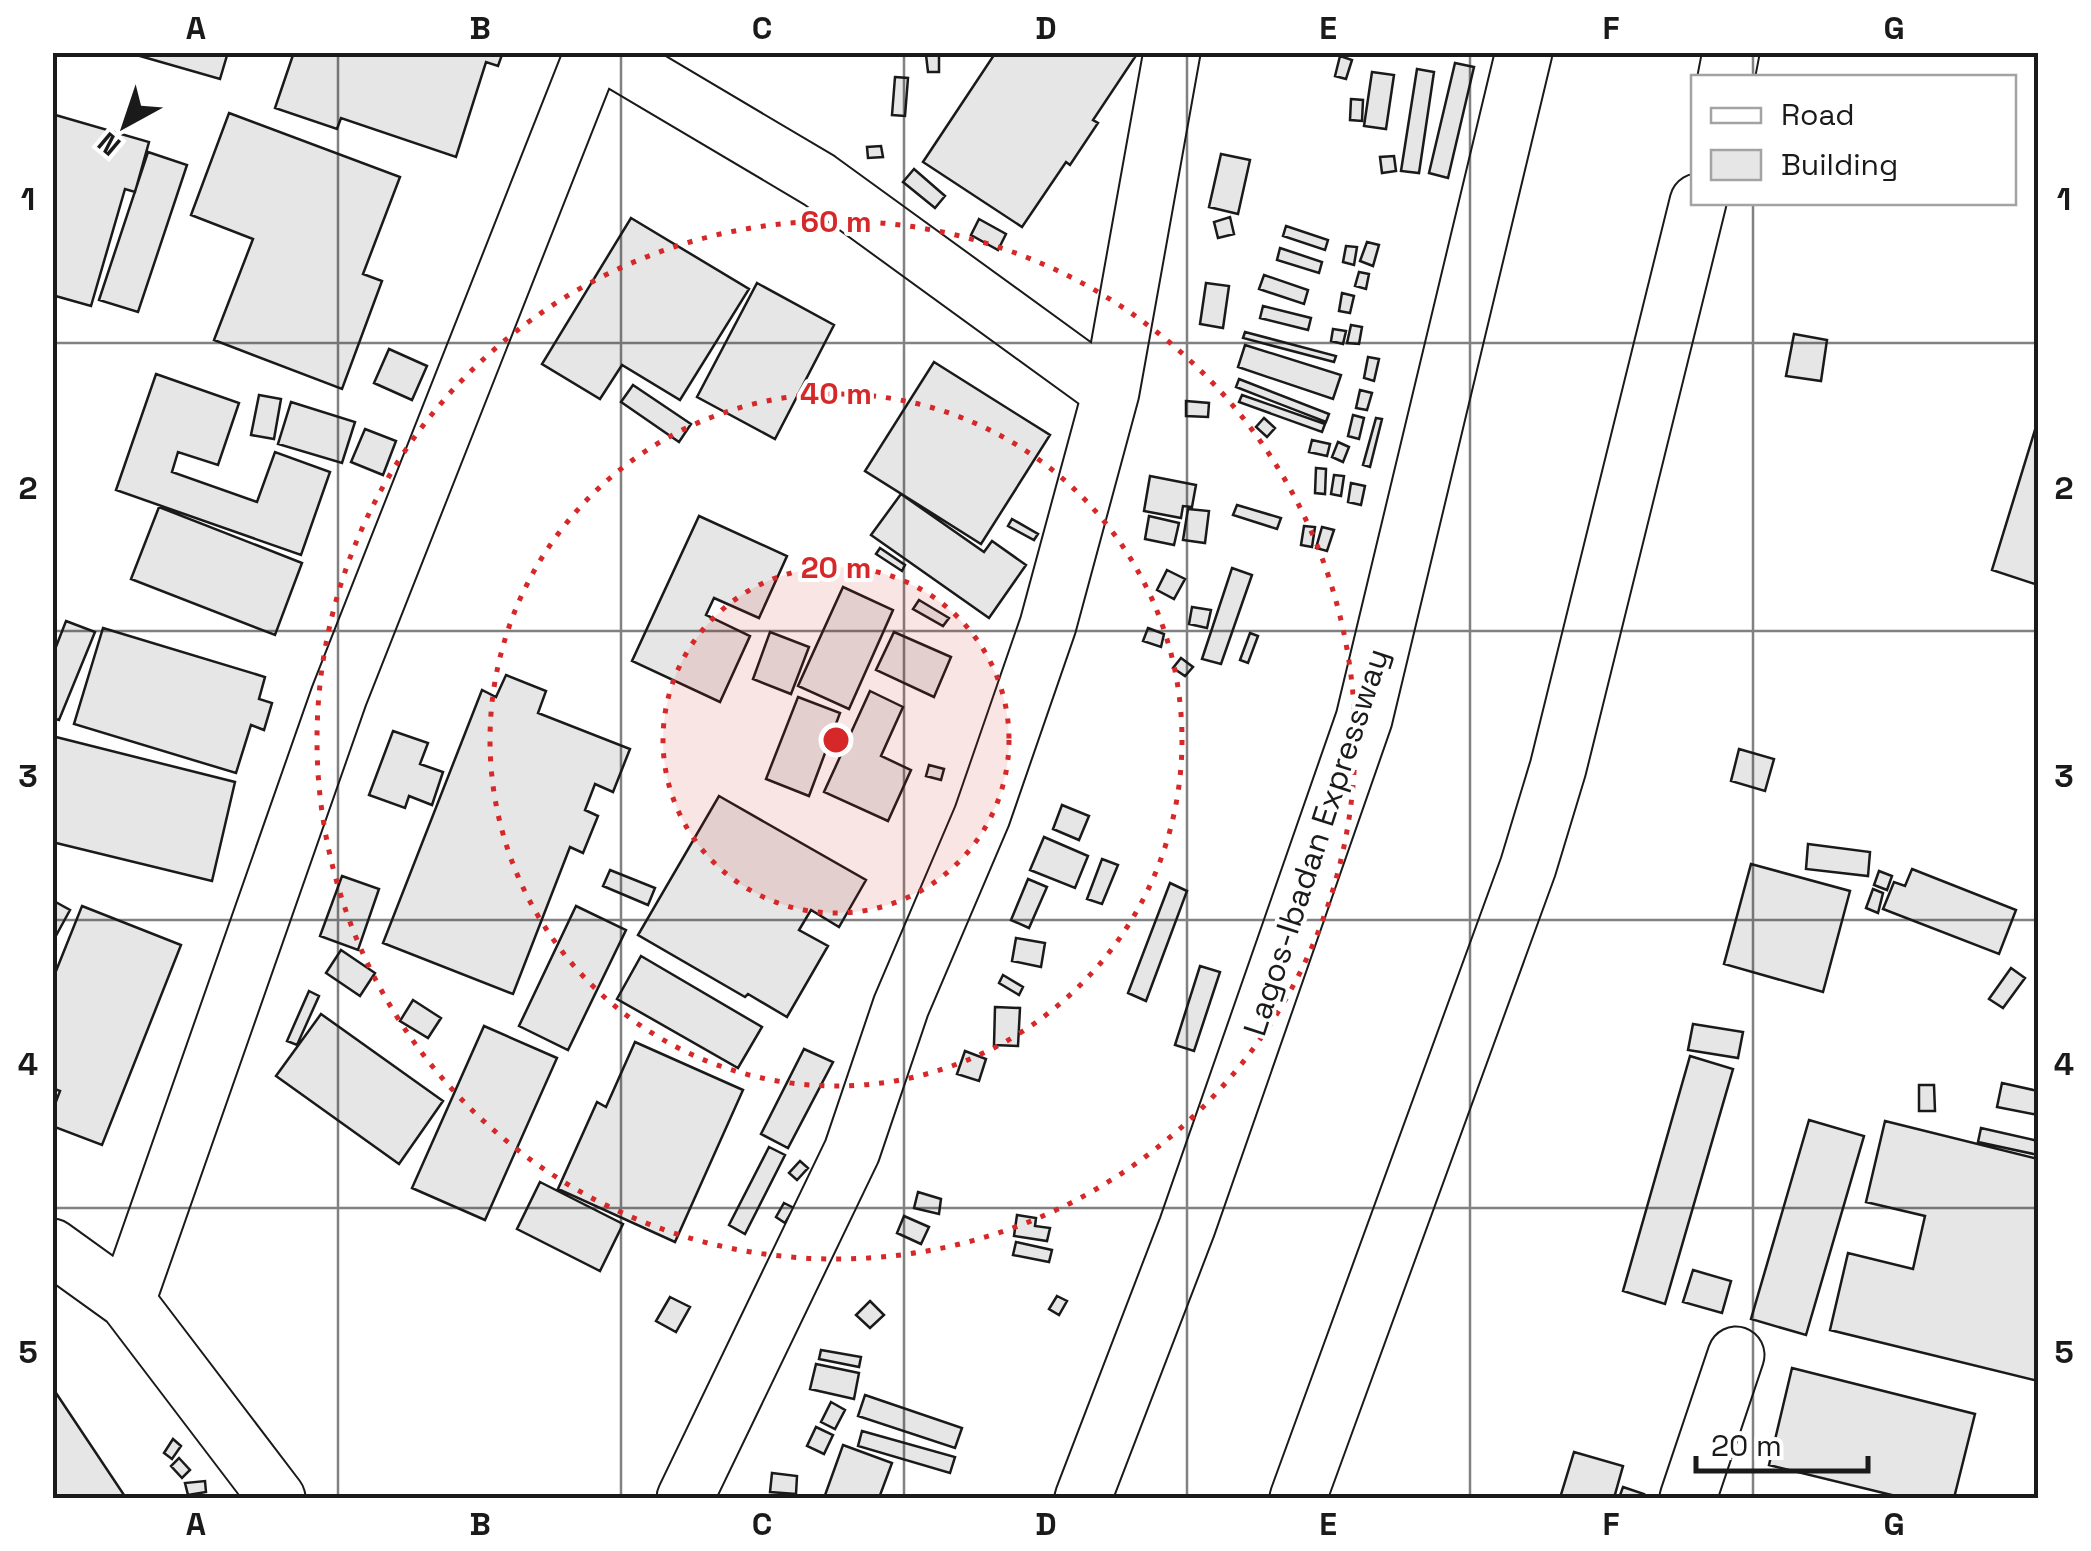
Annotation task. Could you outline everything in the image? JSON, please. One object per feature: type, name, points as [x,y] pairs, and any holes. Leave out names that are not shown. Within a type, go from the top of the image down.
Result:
[{"type":"main road","points":[[128,1301],[339,696],[593,52]]},
{"type":"main road","points":[[603,52],[818,180],[1111,392]]},
{"type":"main road","points":[[685,1498],[852,1152],[901,1006],[982,816],[1048,625],[1111,392],[1172,52]]},
{"type":"main road","name":"Lagos-Ibadan Expressway","points":[[1083,1498],[1186,1227],[1364,719],[1524,52]]},
{"type":"main road","points":[[1298,1498],[1528,866],[1558,768],[1697,205]]},
{"type":"main road","points":[[52,1247],[128,1301],[277,1498]]},
{"type":"main road","points":[[1688,1498],[1736,1355]]},
{"type":"building","points":[[126,52],[228,52],[220,79]]},
{"type":"building","points":[[294,52],[503,52],[498,66],[486,62],[456,157],[341,118],[337,129],[275,108]]},
{"type":"building","points":[[996,52],[1129,52],[1135,57],[1093,120],[1098,123],[1022,227],[923,162]]},
{"type":"building","points":[[939,54],[939,72],[928,72],[926,55]]},
{"type":"building","points":[[1340,56],[1352,60],[1346,79],[1335,76]]},
{"type":"building","points":[[1455,63],[1474,67],[1448,178],[1429,173]]},
{"type":"building","points":[[1417,69],[1434,72],[1419,173],[1401,171]]},
{"type":"building","points":[[1372,72],[1394,75],[1386,129],[1364,126]]},
{"type":"building","points":[[895,77],[908,78],[905,116],[892,115]]},
{"type":"building","points":[[1351,99],[1363,100],[1362,121],[1350,120]]},
{"type":"building","points":[[229,113],[400,177],[363,274],[382,281],[342,389],[214,340],[253,239],[191,215]]},
{"type":"building","points":[[52,114],[149,142],[135,192],[125,189],[91,306],[52,295]]},
{"type":"building","points":[[881,146],[883,157],[868,158],[867,147]]},
{"type":"building","points":[[148,152],[187,165],[138,312],[99,300]]},
{"type":"building","points":[[1221,154],[1250,160],[1238,214],[1209,207]]},
{"type":"building","points":[[1394,156],[1396,171],[1382,173],[1380,157]]},
{"type":"building","points":[[914,169],[945,196],[935,208],[903,182]]},
{"type":"building","points":[[1230,217],[1234,234],[1218,238],[1214,222]]},
{"type":"building","points":[[631,218],[749,289],[680,400],[622,365],[600,399],[542,364]]},
{"type":"building","points":[[979,219],[1006,234],[998,250],[971,235]]},
{"type":"building","points":[[1286,226],[1328,240],[1325,250],[1283,236]]},
{"type":"building","points":[[1367,242],[1379,245],[1373,266],[1360,261]]},
{"type":"building","points":[[1346,246],[1357,247],[1354,265],[1343,262]]},
{"type":"building","points":[[1280,248],[1322,262],[1319,273],[1277,260]]},
{"type":"building","points":[[1359,272],[1369,274],[1366,289],[1355,286]]},
{"type":"building","points":[[1264,275],[1308,290],[1304,304],[1259,289]]},
{"type":"building","points":[[757,283],[834,325],[775,439],[697,397]]},
{"type":"building","points":[[1206,283],[1229,286],[1223,328],[1200,324]]},
{"type":"building","points":[[1342,293],[1354,296],[1350,313],[1339,311]]},
{"type":"building","points":[[1263,306],[1311,318],[1308,330],[1260,318]]},
{"type":"building","points":[[1351,325],[1362,327],[1359,344],[1347,343]]},
{"type":"building","points":[[1333,329],[1346,331],[1343,344],[1331,341]]},
{"type":"building","points":[[1245,332],[1336,356],[1334,362],[1243,338]]},
{"type":"building","points":[[1794,334],[1827,340],[1821,381],[1786,376]]},
{"type":"building","points":[[1245,345],[1341,375],[1333,399],[1238,367]]},
{"type":"building","points":[[389,349],[427,366],[412,400],[374,383]]},
{"type":"building","points":[[1368,357],[1379,359],[1374,381],[1364,378]]},
{"type":"building","points":[[934,362],[1050,435],[981,544],[865,471]]},
{"type":"building","points":[[156,374],[239,403],[218,465],[178,452],[172,472],[257,502],[275,452],[330,472],[301,555],[116,490]]},
{"type":"building","points":[[1239,379],[1329,414],[1326,422],[1236,387]]},
{"type":"building","points":[[633,385],[691,424],[679,442],[621,402]]},
{"type":"building","points":[[1360,390],[1372,393],[1367,410],[1356,408]]},
{"type":"building","points":[[259,395],[281,399],[274,439],[251,435]]},
{"type":"building","points":[[1242,395],[1325,424],[1322,432],[1239,402]]},
{"type":"building","points":[[1186,401],[1209,403],[1208,417],[1186,416]]},
{"type":"building","points":[[291,402],[355,422],[342,463],[278,444]]},
{"type":"building","points":[[1353,415],[1364,418],[1359,439],[1348,436]]},
{"type":"building","points":[[1264,418],[1275,428],[1267,437],[1256,427]]},
{"type":"building","points":[[1376,418],[1382,419],[1370,467],[1363,465]]},
{"type":"building","points":[[2038,420],[2038,585],[1992,570]]},
{"type":"building","points":[[365,429],[396,441],[383,475],[351,462]]},
{"type":"building","points":[[1312,440],[1330,444],[1327,456],[1309,452]]},
{"type":"building","points":[[1338,442],[1349,447],[1343,462],[1332,457]]},
{"type":"building","points":[[1316,468],[1326,469],[1325,494],[1315,493]]},
{"type":"building","points":[[1334,475],[1344,476],[1341,496],[1331,494]]},
{"type":"building","points":[[1150,476],[1196,485],[1192,507],[1183,506],[1181,518],[1144,511]]},
{"type":"building","points":[[1351,483],[1365,486],[1361,505],[1348,502]]},
{"type":"building","points":[[901,494],[984,552],[992,541],[1026,565],[989,618],[871,535]]},
{"type":"building","points":[[1237,505],[1281,518],[1277,529],[1233,515]]},
{"type":"building","points":[[159,507],[302,563],[275,635],[131,579]]},
{"type":"building","points":[[1188,509],[1209,511],[1205,543],[1183,540]]},
{"type":"building","points":[[699,516],[787,556],[759,618],[714,598],[706,615],[750,636],[720,702],[632,661]]},
{"type":"building","points":[[1149,516],[1179,523],[1174,545],[1145,539]]},
{"type":"building","points":[[1012,519],[1038,534],[1034,540],[1008,526]]},
{"type":"building","points":[[1304,526],[1315,527],[1312,547],[1301,545]]},
{"type":"building","points":[[1322,527],[1334,530],[1327,551],[1316,548]]},
{"type":"building","points":[[880,548],[905,565],[902,571],[876,554]]},
{"type":"building","points":[[1232,568],[1252,575],[1221,664],[1202,659]]},
{"type":"building","points":[[1167,570],[1185,579],[1174,599],[1157,590]]},
{"type":"building","points":[[843,587],[893,610],[849,709],[798,686]]},
{"type":"building","points":[[919,600],[949,618],[943,626],[913,609]]},
{"type":"building","points":[[1192,607],[1211,610],[1207,628],[1189,624]]},
{"type":"building","points":[[66,621],[95,632],[59,720],[52,718],[52,657]]},
{"type":"building","points":[[103,628],[265,677],[259,699],[272,703],[264,730],[251,725],[236,773],[74,724]]},
{"type":"building","points":[[1148,628],[1164,634],[1161,647],[1143,641]]},
{"type":"building","points":[[770,632],[809,647],[791,694],[753,679]]},
{"type":"building","points":[[894,632],[951,657],[934,697],[876,670]]},
{"type":"building","points":[[1250,633],[1258,636],[1248,663],[1240,660]]},
{"type":"building","points":[[1181,658],[1193,667],[1185,676],[1173,668]]},
{"type":"building","points":[[506,675],[546,691],[538,713],[630,749],[613,792],[595,784],[585,810],[598,816],[583,853],[570,847],[513,994],[383,943],[482,690],[496,697]]},
{"type":"building","points":[[870,691],[903,707],[881,756],[911,770],[888,821],[824,792]]},
{"type":"building","points":[[798,697],[840,713],[809,796],[766,779]]},
{"type":"building","points":[[393,731],[428,743],[420,764],[443,772],[432,805],[409,796],[405,808],[369,795]]},
{"type":"building","points":[[52,736],[235,782],[212,881],[52,842]]},
{"type":"building","points":[[1739,749],[1774,759],[1765,791],[1731,781]]},
{"type":"building","points":[[929,765],[944,769],[941,780],[926,776]]},
{"type":"building","points":[[719,796],[866,880],[839,927],[811,910],[799,930],[828,946],[787,1017],[638,935]]},
{"type":"building","points":[[1062,805],[1089,816],[1079,840],[1053,829]]},
{"type":"building","points":[[1044,837],[1088,856],[1075,888],[1030,870]]},
{"type":"building","points":[[1808,844],[1870,852],[1868,876],[1806,869]]},
{"type":"building","points":[[1102,859],[1118,865],[1102,904],[1087,899]]},
{"type":"building","points":[[1751,864],[1850,891],[1823,992],[1724,964]]},
{"type":"building","points":[[1912,869],[2016,910],[1999,954],[1883,909],[1894,882],[1905,886]]},
{"type":"building","points":[[610,870],[655,888],[648,905],[603,886]]},
{"type":"building","points":[[1879,871],[1892,876],[1887,890],[1874,885]]},
{"type":"building","points":[[342,876],[379,889],[358,950],[320,936]]},
{"type":"building","points":[[1028,879],[1047,887],[1029,928],[1011,920]]},
{"type":"building","points":[[1170,883],[1187,891],[1146,1001],[1128,993]]},
{"type":"building","points":[[1873,889],[1883,893],[1878,913],[1866,908]]},
{"type":"building","points":[[52,900],[70,910],[52,943]]},
{"type":"building","points":[[82,906],[181,945],[102,1145],[52,1126],[52,1112],[60,1091],[52,1088],[52,981]]},
{"type":"building","points":[[576,906],[626,930],[568,1050],[519,1026]]},
{"type":"building","points":[[1016,938],[1045,943],[1041,967],[1012,961]]},
{"type":"building","points":[[341,950],[375,973],[360,996],[326,973]]},
{"type":"building","points":[[641,956],[762,1027],[738,1068],[617,999]]},
{"type":"building","points":[[1200,966],[1220,972],[1194,1051],[1175,1045]]},
{"type":"building","points":[[2011,968],[2025,978],[2003,1008],[1989,999]]},
{"type":"building","points":[[1003,975],[1023,987],[1019,995],[999,983]]},
{"type":"building","points":[[309,991],[319,996],[297,1045],[287,1041]]},
{"type":"building","points":[[413,1000],[441,1018],[428,1038],[400,1021]]},
{"type":"building","points":[[995,1007],[1020,1008],[1018,1046],[994,1045]]},
{"type":"building","points":[[321,1014],[443,1101],[399,1164],[276,1076]]},
{"type":"building","points":[[1693,1024],[1743,1032],[1738,1058],[1688,1050]]},
{"type":"building","points":[[484,1026],[557,1058],[485,1220],[412,1188]]},
{"type":"building","points":[[635,1042],[743,1090],[675,1242],[558,1189],[597,1102],[606,1107]]},
{"type":"building","points":[[804,1049],[833,1062],[788,1148],[761,1134]]},
{"type":"building","points":[[965,1051],[986,1059],[979,1081],[957,1074]]},
{"type":"building","points":[[1690,1056],[1733,1069],[1665,1304],[1623,1291]]},
{"type":"building","points":[[2002,1083],[2038,1091],[2038,1115],[1997,1107]]},
{"type":"building","points":[[1919,1085],[1934,1085],[1935,1111],[1919,1111]]},
{"type":"building","points":[[1809,1120],[1864,1136],[1806,1335],[1751,1319]]},
{"type":"building","points":[[1885,1121],[2038,1159],[2038,1381],[1830,1330],[1848,1253],[1913,1269],[1925,1216],[1866,1202]]},
{"type":"building","points":[[1981,1128],[2038,1141],[2038,1155],[1978,1142]]},
{"type":"building","points":[[769,1147],[785,1155],[745,1234],[729,1225]]},
{"type":"building","points":[[800,1161],[808,1168],[797,1180],[789,1173]]},
{"type":"building","points":[[540,1182],[623,1224],[600,1271],[517,1229]]},
{"type":"building","points":[[918,1192],[941,1199],[939,1214],[914,1208]]},
{"type":"building","points":[[784,1203],[794,1208],[785,1223],[776,1217]]},
{"type":"building","points":[[1017,1215],[1036,1218],[1035,1226],[1050,1228],[1047,1241],[1014,1236]]},
{"type":"building","points":[[904,1216],[929,1227],[921,1244],[897,1233]]},
{"type":"building","points":[[1016,1242],[1052,1250],[1049,1262],[1013,1255]]},
{"type":"building","points":[[1693,1270],[1731,1281],[1722,1313],[1683,1302]]},
{"type":"building","points":[[1057,1296],[1067,1301],[1059,1315],[1049,1309]]},
{"type":"building","points":[[670,1297],[690,1307],[676,1332],[656,1321]]},
{"type":"building","points":[[870,1301],[884,1315],[870,1328],[856,1315]]},
{"type":"building","points":[[821,1350],[861,1357],[859,1367],[819,1359]]},
{"type":"building","points":[[816,1364],[859,1373],[854,1399],[810,1389]]},
{"type":"building","points":[[1792,1368],[1975,1414],[1954,1498],[1904,1498],[1769,1465]]},
{"type":"building","points":[[52,1387],[126,1498],[52,1498]]},
{"type":"building","points":[[865,1395],[962,1428],[955,1448],[858,1416]]},
{"type":"building","points":[[831,1402],[845,1410],[835,1429],[821,1422]]},
{"type":"building","points":[[816,1427],[833,1435],[824,1454],[807,1446]]},
{"type":"building","points":[[862,1431],[955,1457],[950,1473],[858,1446]]},
{"type":"building","points":[[173,1439],[181,1446],[172,1459],[164,1453]]},
{"type":"building","points":[[843,1445],[892,1463],[879,1498],[824,1498]]},
{"type":"building","points":[[1574,1452],[1623,1466],[1614,1498],[1560,1498]]},
{"type":"building","points":[[179,1458],[190,1470],[182,1478],[171,1466]]},
{"type":"building","points":[[772,1473],[797,1476],[796,1494],[770,1492]]},
{"type":"building","points":[[205,1481],[206,1492],[188,1495],[185,1483]]},
{"type":"building","points":[[1623,1487],[1644,1494],[1643,1498],[1619,1498]]}]
